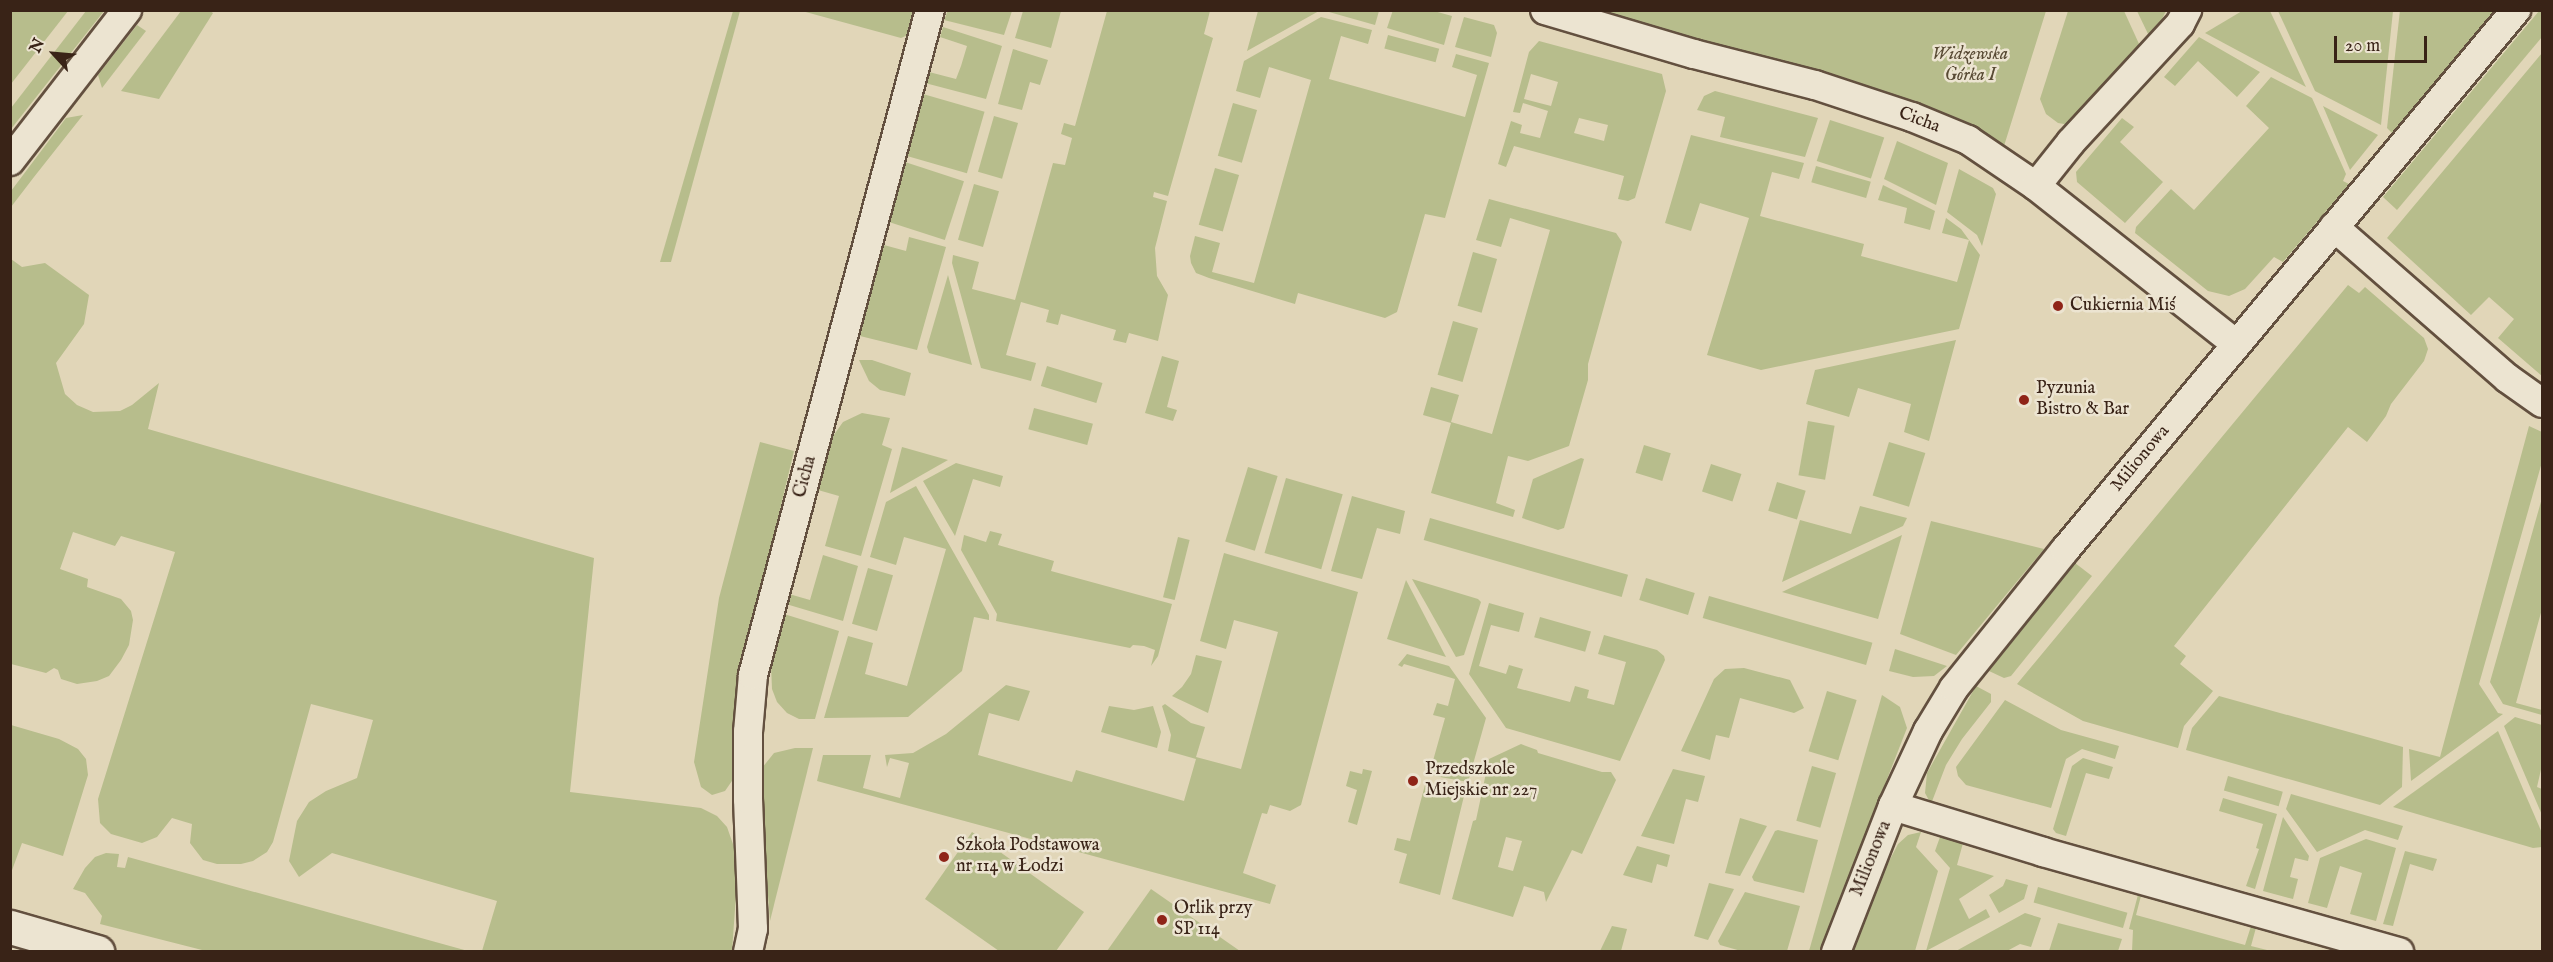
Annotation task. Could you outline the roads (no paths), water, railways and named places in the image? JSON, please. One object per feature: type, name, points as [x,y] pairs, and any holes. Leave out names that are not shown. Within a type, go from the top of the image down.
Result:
[{"type":"street","points":[[10,161],[127,10]]},
{"type":"street","name":"Cicha","points":[[748,951],[753,930],[748,732],[753,675],[930,10]]},
{"type":"street","name":"Cicha","points":[[1545,10],[1694,54],[1815,85],[1912,117],[1968,140],[2037,186],[2236,344]]},
{"type":"street","name":"Milionowa","points":[[1836,951],[1893,806],[1941,706],[1968,669],[2236,344],[2516,10]]},
{"type":"street","points":[[2037,186],[2071,142],[2182,15]]},
{"type":"street","points":[[2334,228],[2507,378],[2542,403]]},
{"type":"street","points":[[1893,806],[2043,852],[2399,951]]},
{"type":"street","points":[[10,927],[97,951]]},
{"type":"place","name":"Cukiernia Miś","points":[[2058,306]]},
{"type":"place","name":"Pyzunia Bistro & Bar","points":[[2024,400]]},
{"type":"place","name":"Przedszkole Miejskie nr 227","points":[[1413,781]]},
{"type":"place","name":"Szkoła Podstawowa nr 114 w Łodzi","points":[[944,857]]},
{"type":"place","name":"Orlik przy SP 114","points":[[1162,920]]},
{"type":"park label","name":"Widzewska Górka I","points":[[1970,66]]}]
